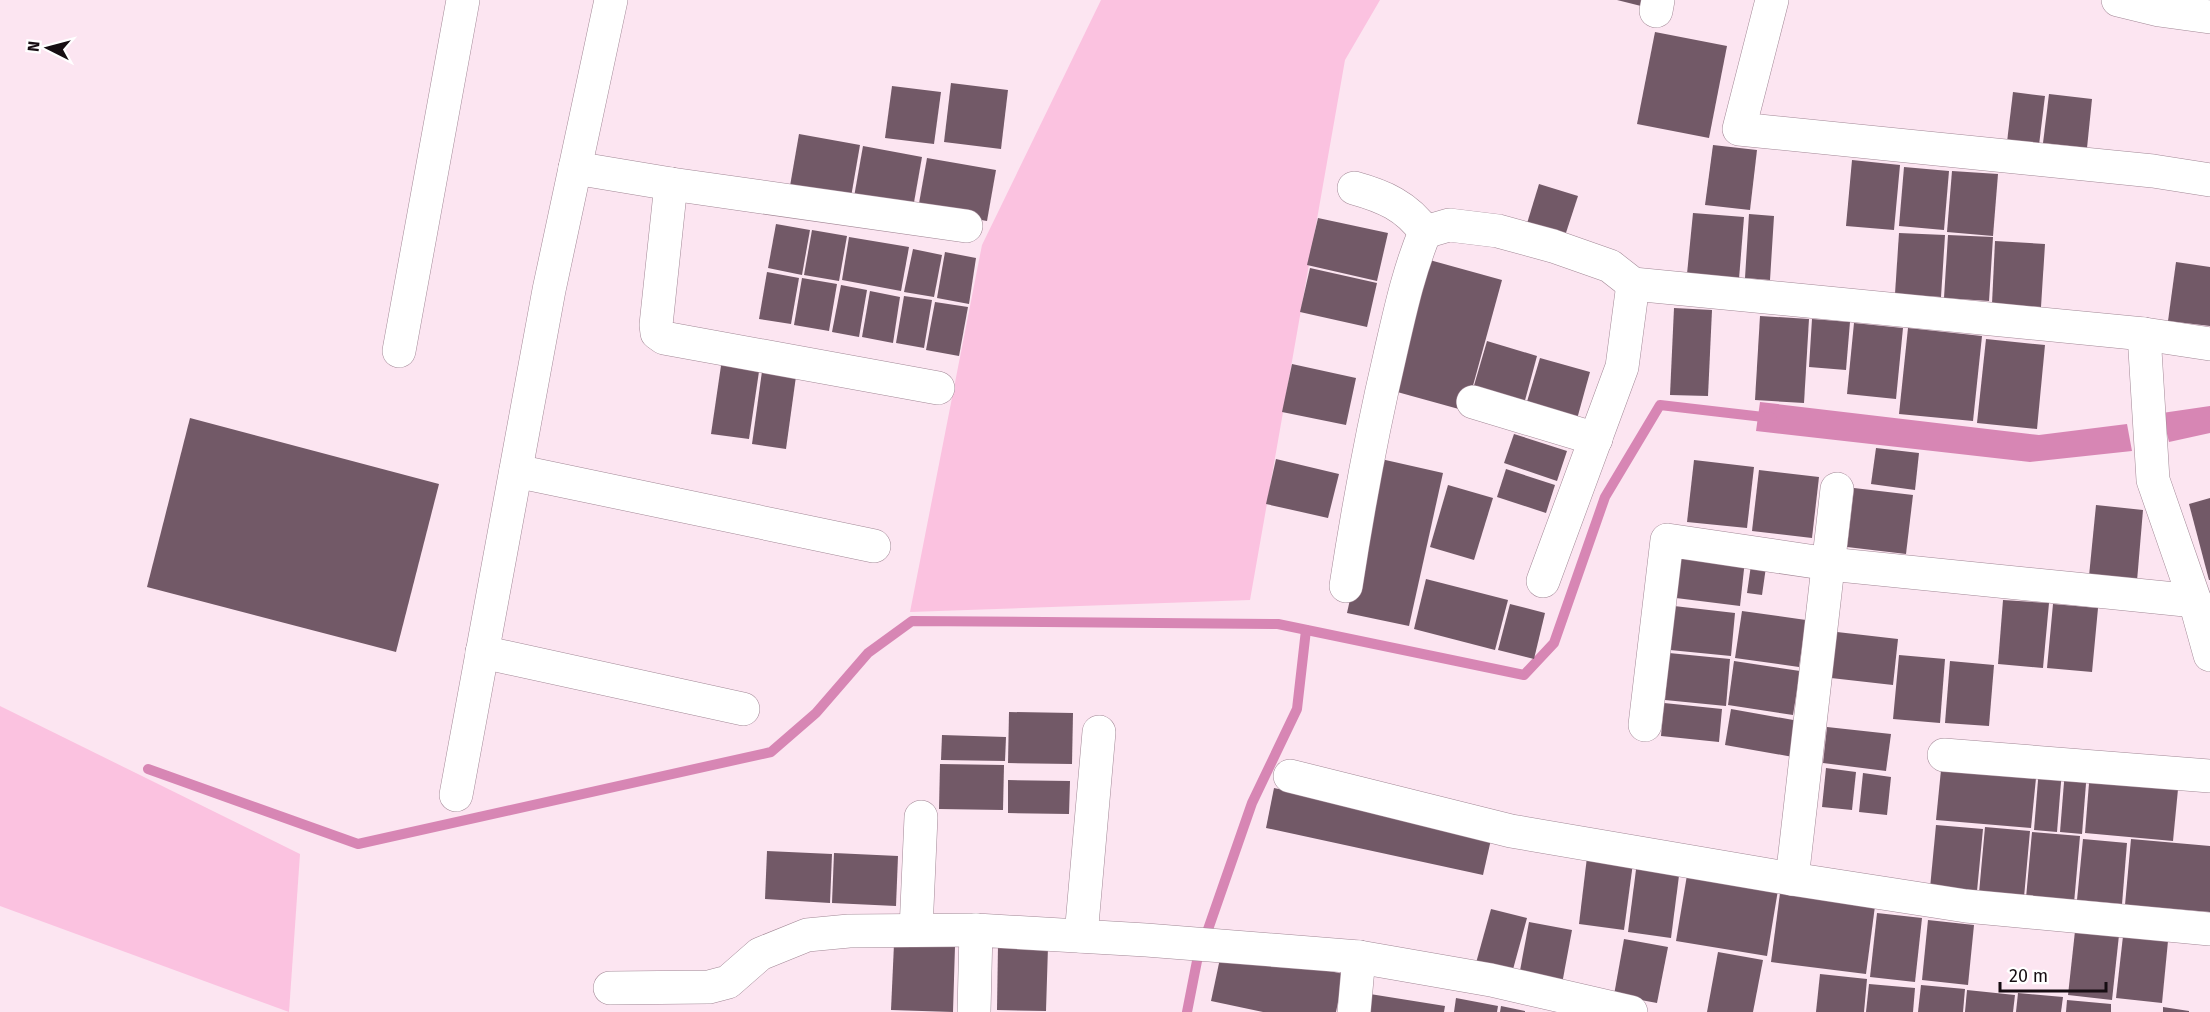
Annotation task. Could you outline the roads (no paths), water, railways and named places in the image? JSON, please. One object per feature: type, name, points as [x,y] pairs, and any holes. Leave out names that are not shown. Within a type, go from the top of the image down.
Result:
[{"type":"street","points":[[399,351],[463,0]]},
{"type":"street","points":[[456,795],[549,290],[610,0]]},
{"type":"street","points":[[1772,0],[1739,129],[2153,171],[2210,180]]},
{"type":"street","points":[[2118,0],[2159,10],[2210,17]]},
{"type":"street","points":[[574,168],[966,226]]},
{"type":"street","points":[[671,184],[657,333],[664,338],[938,388]]},
{"type":"street","points":[[1354,188],[1379,195],[1406,211],[1414,217],[1425,232]]},
{"type":"street","points":[[1425,232],[1449,225],[1498,231],[1553,246],[1610,266],[1633,284],[2144,334],[2210,344]]},
{"type":"street","points":[[1346,586],[1358,505],[1378,409],[1411,264],[1425,232]]},
{"type":"street","points":[[1543,581],[1622,367],[1633,284]]},
{"type":"street","points":[[2144,334],[2153,480],[2195,601],[2210,656]]},
{"type":"street","points":[[1473,402],[1596,439]]},
{"type":"street","points":[[516,471],[874,546]]},
{"type":"street","points":[[1792,879],[1837,489]]},
{"type":"street","points":[[1645,725],[1667,540],[1829,564],[2195,601]]},
{"type":"street","points":[[482,652],[742,709]]},
{"type":"street","points":[[1081,936],[1099,732]]},
{"type":"street","points":[[1944,755],[2210,776]]},
{"type":"street","points":[[1290,776],[1511,831],[1792,879],[1966,906],[2210,929]]},
{"type":"street","points":[[916,930],[921,817]]},
{"type":"street","points":[[974,1012],[976,930]]},
{"type":"street","points":[[610,988],[709,987],[728,982],[760,954],[807,935],[849,931],[976,930],[1359,957],[1491,980],[1631,1012]]},
{"type":"street","points":[[1354,1012],[1359,957]]},
{"type":"waterway","points":[[148,769],[358,844],[771,752],[816,713],[868,653],[912,621],[1278,624],[1524,675],[1554,643],[1605,497],[1660,405],[1772,418]]},
{"type":"waterway","points":[[1187,1012],[1197,961],[1252,803],[1297,709],[1306,630]]}]
